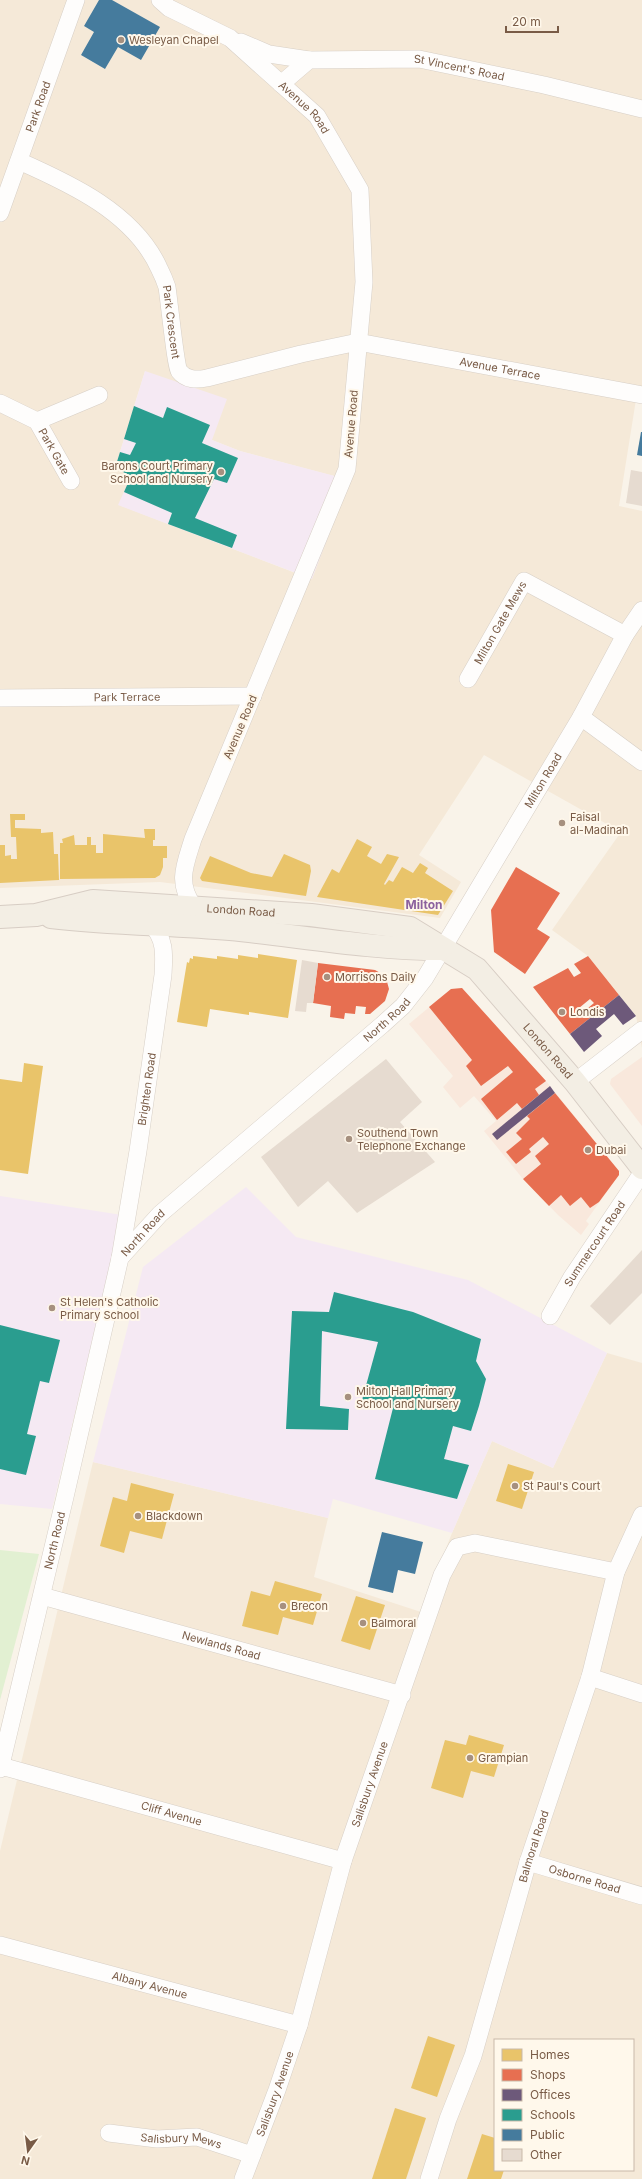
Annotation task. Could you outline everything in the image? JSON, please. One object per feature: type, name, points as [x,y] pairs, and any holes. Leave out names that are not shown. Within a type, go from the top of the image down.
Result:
[{"type":"main road","name":"London Road","points":[[36,915],[94,901],[311,915],[410,928],[441,949],[477,969],[575,1082],[642,1168]]},
{"type":"main road","name":"London Road","points":[[0,917],[36,915],[96,922],[151,924],[248,931],[405,949],[441,949]]},
{"type":"street","name":"Park Road","points":[[0,213],[76,0]]},
{"type":"street","name":"Avenue Road","points":[[160,0],[169,8],[230,38],[318,116],[360,190],[364,282],[347,469],[193,839],[183,877],[188,899],[194,907]]},
{"type":"street","name":"St Vincent's Road","points":[[230,38],[269,54],[309,60],[419,59],[544,85],[642,109]]},
{"type":"street","points":[[281,84],[309,60]]},
{"type":"street","name":"Park Crescent","points":[[19,161],[85,194],[118,216],[149,248],[166,286],[175,346],[175,361],[178,370],[185,377],[196,380],[207,378],[301,354],[358,342]]},
{"type":"street","name":"Avenue Terrace","points":[[358,342],[642,395]]},
{"type":"street","name":"Park Gate","points":[[37,421],[99,395]]},
{"type":"street","name":"Park Gate","points":[[0,403],[37,421],[71,481]]},
{"type":"street","name":"Milton Gate Mews","points":[[468,679],[524,581],[625,635]]},
{"type":"street","name":"Milton Road","points":[[441,949],[581,717],[625,635],[642,610]]},
{"type":"street","name":"Park Terrace","points":[[0,698],[253,696]]},
{"type":"street","points":[[581,717],[642,762]]},
{"type":"street","name":"Brighten Road","points":[[120,1258],[138,1151],[162,975],[164,950],[162,940],[151,924]]},
{"type":"street","name":"North Road","points":[[0,1767],[42,1596],[120,1258],[160,1214],[403,1006],[425,978],[441,949]]},
{"type":"street","points":[[575,1082],[642,1030]]},
{"type":"street","name":"Summercourt Road","points":[[550,1316],[572,1277],[642,1172]]},
{"type":"street","name":"Balmoral Road","points":[[429,2179],[448,2119],[473,2056],[528,1862],[590,1677],[616,1572],[642,1515]]},
{"type":"street","name":"Salisbury Avenue","points":[[243,2179],[298,2025],[343,1861],[402,1695],[442,1575],[457,1547],[476,1543],[616,1572]]},
{"type":"street","name":"Newlands Road","points":[[42,1596],[402,1695]]},
{"type":"street","points":[[590,1677],[642,1694]]},
{"type":"street","name":"Cliff Avenue","points":[[0,1767],[343,1861]]},
{"type":"street","name":"Osborne Road","points":[[528,1862],[642,1896]]},
{"type":"street","name":"Albany Avenue","points":[[0,1945],[298,2025]]},
{"type":"street","name":"Salisbury Mews","points":[[109,2133],[157,2139],[197,2137],[252,2155]]},
{"type":"shaded area","points":[[0,0],[99,0],[84,26],[94,32],[81,55],[105,69],[118,47],[112,0],[642,0],[642,388],[638,387],[619,506],[642,511],[642,1048],[636,1016],[588,956],[552,930],[621,832],[484,755],[419,855],[461,882],[440,918],[160,882],[0,888]],"holes":[[[145,371],[212,440],[240,451],[349,480],[311,579],[119,505],[131,476],[115,468]]]},
{"type":"shaded area","name":"Barons Court Primary School and Nursery","points":[[145,371],[227,399],[212,440],[240,451],[350,480],[312,579],[118,505],[131,476],[115,468]]},
{"type":"shaded area","points":[[462,988],[546,1081],[619,1171],[619,1175],[586,1221],[589,1224],[581,1235],[558,1215],[523,1179],[484,1131],[496,1121],[474,1096],[460,1108],[443,1087],[453,1076],[409,1024],[451,989]]},
{"type":"shaded area","points":[[642,1057],[642,1126],[610,1084],[611,1079]]},
{"type":"shaded area","name":"Milton Hall Primary School and Nursery","points":[[246,1187],[296,1237],[468,1280],[607,1353],[553,1468],[492,1441],[452,1533],[333,1499],[328,1518],[93,1462],[143,1267]]},
{"type":"shaded area","name":"St Helen's Catholic Primary School","points":[[0,1196],[122,1215],[52,1509],[0,1504]]},
{"type":"shaded area","points":[[607,1353],[642,1363],[642,2179],[0,2179],[0,1851],[93,1462],[328,1518],[314,1577],[421,1612],[452,1533],[492,1441],[553,1468]]},
{"type":"green space","points":[[0,1550],[39,1554],[0,1700]]},
{"type":"building: Homes","points":[[10,814],[25,814],[25,820],[15,820],[15,828],[41,829],[41,833],[53,832],[54,854],[58,854],[59,880],[0,883],[0,845],[5,845],[5,856],[11,855],[11,859],[17,859],[16,837],[11,837]]},
{"type":"building: Homes","points":[[144,829],[155,829],[155,840],[153,840],[153,846],[167,846],[167,858],[163,858],[163,867],[160,875],[155,878],[60,879],[60,843],[63,843],[62,839],[74,835],[75,845],[87,845],[87,837],[91,837],[91,845],[96,845],[96,853],[103,853],[103,834],[145,838]]},
{"type":"building: Homes","points":[[357,839],[372,847],[367,856],[381,864],[387,854],[399,857],[384,884],[385,885],[389,880],[393,882],[402,867],[413,873],[420,863],[428,868],[425,873],[453,891],[438,915],[317,897],[332,869],[339,873]]},
{"type":"building: Homes","points":[[284,854],[310,865],[311,871],[306,896],[202,881],[200,878],[210,856],[251,873],[272,877]]},
{"type":"building: Homes","points":[[258,954],[297,960],[288,1018],[249,1012],[249,1015],[210,1009],[207,1027],[177,1022],[187,962],[189,963],[190,958],[193,959],[193,956],[217,959],[217,956],[238,959],[238,955],[258,958]]},
{"type":"building: Homes","points":[[24,1063],[43,1066],[28,1174],[0,1170],[0,1079],[22,1082]]},
{"type":"building: Homes","name":"St Paul's Court","points":[[508,1464],[534,1472],[522,1509],[496,1501]]},
{"type":"building: Homes","name":"Blackdown","points":[[131,1483],[174,1494],[162,1539],[130,1531],[124,1553],[100,1546],[113,1497],[127,1501]]},
{"type":"building: Homes","name":"Brecon","points":[[275,1581],[322,1594],[313,1625],[283,1617],[278,1635],[242,1626],[251,1591],[270,1596]]},
{"type":"building: Homes","name":"Balmoral","points":[[356,1596],[385,1605],[370,1650],[341,1641]]},
{"type":"building: Homes","name":"Grampian","points":[[469,1735],[504,1745],[494,1777],[471,1771],[463,1798],[431,1788],[445,1740],[466,1745]]},
{"type":"building: Homes","points":[[428,2036],[455,2045],[437,2097],[411,2088]]},
{"type":"building: Homes","points":[[395,2108],[426,2118],[406,2179],[372,2179]]},
{"type":"building: Homes","points":[[482,2134],[494,2138],[494,2171],[504,2171],[501,2179],[467,2179]]},
{"type":"building: Shops","points":[[516,867],[560,893],[537,929],[550,937],[525,974],[494,952],[491,910]]},
{"type":"building: Shops","points":[[588,956],[619,995],[570,1034],[533,987],[568,968],[574,977],[581,973],[574,964]],"holes":[[[590,999],[594,1003],[582,1013],[579,1008]]]},
{"type":"building: Shops","points":[[318,963],[375,970],[386,978],[389,989],[385,1001],[370,1014],[365,1014],[366,1007],[356,1006],[355,1014],[345,1013],[344,1019],[330,1017],[331,1006],[313,1003]]},
{"type":"building: Shops","points":[[462,988],[546,1081],[535,1089],[539,1095],[522,1109],[517,1103],[497,1120],[481,1099],[513,1072],[508,1066],[481,1086],[466,1066],[472,1060],[429,1007],[451,989]]},
{"type":"building: Shops","points":[[555,1093],[619,1171],[619,1175],[599,1202],[590,1208],[581,1197],[570,1206],[561,1195],[549,1206],[523,1179],[541,1164],[535,1156],[549,1144],[543,1137],[529,1149],[531,1152],[516,1164],[506,1152],[522,1139],[516,1133],[530,1119],[527,1116]]},
{"type":"building: Offices","points":[[619,995],[636,1016],[623,1025],[614,1014],[596,1029],[602,1036],[584,1052],[570,1034]]},
{"type":"building: Offices","points":[[550,1086],[555,1093],[497,1140],[492,1134]]},
{"type":"building: Schools","points":[[134,406],[163,418],[167,407],[210,425],[202,443],[238,458],[227,483],[214,479],[195,518],[237,535],[232,548],[168,524],[172,513],[124,492],[131,476],[115,468],[120,452],[130,455],[136,443],[124,439]]},
{"type":"building: Schools","points":[[334,1292],[413,1312],[481,1339],[476,1361],[486,1379],[479,1406],[471,1431],[453,1426],[444,1459],[469,1465],[457,1499],[375,1479],[393,1408],[362,1400],[378,1342],[322,1331],[320,1406],[349,1409],[348,1430],[286,1429],[292,1311],[329,1312]]},
{"type":"building: Schools","points":[[0,1325],[60,1340],[49,1383],[40,1381],[27,1434],[36,1436],[26,1475],[0,1469]]},
{"type":"building: Public","name":"Wesleyan Chapel","points":[[99,0],[112,0],[160,27],[141,60],[118,47],[105,69],[81,55],[94,32],[84,26]]},
{"type":"building: Public","points":[[642,432],[642,456],[637,455]]},
{"type":"building: Public","points":[[382,1532],[423,1542],[415,1574],[398,1570],[393,1593],[368,1587]]},
{"type":"building: Other","points":[[631,470],[642,472],[642,506],[626,503]]},
{"type":"building: Other","points":[[302,960],[318,963],[313,1003],[307,1003],[306,1012],[295,1011]]},
{"type":"building: Other","name":"Southend Town Telephone Exchange","points":[[386,1059],[422,1102],[400,1122],[435,1162],[357,1213],[328,1181],[298,1207],[261,1157]]},
{"type":"building: Other","points":[[642,1250],[642,1293],[610,1325],[590,1306]]},
{"type":"place","name":"Wesleyan Chapel","points":[[121,40]]},
{"type":"place","name":"Barons Court Primary School and Nursery","points":[[221,472]]},
{"type":"place","name":"Faisal al-Madinah","points":[[562,823]]},
{"type":"place","name":"Morrisons Daily","points":[[327,977]]},
{"type":"place","name":"Londis","points":[[562,1012]]},
{"type":"place","name":"Southend Town Telephone Exchange","points":[[349,1139]]},
{"type":"place","name":"Dubai","points":[[588,1150]]},
{"type":"place","name":"St Helen's Catholic Primary School","points":[[52,1308]]},
{"type":"place","name":"Milton Hall Primary School and Nursery","points":[[348,1397]]},
{"type":"place","name":"St Paul's Court","points":[[515,1486]]},
{"type":"place","name":"Blackdown","points":[[138,1516]]},
{"type":"place","name":"Brecon","points":[[283,1606]]},
{"type":"place","name":"Balmoral","points":[[363,1623]]},
{"type":"place","name":"Grampian","points":[[470,1758]]},
{"type":"district","name":"Milton","points":[[424,904]]}]
